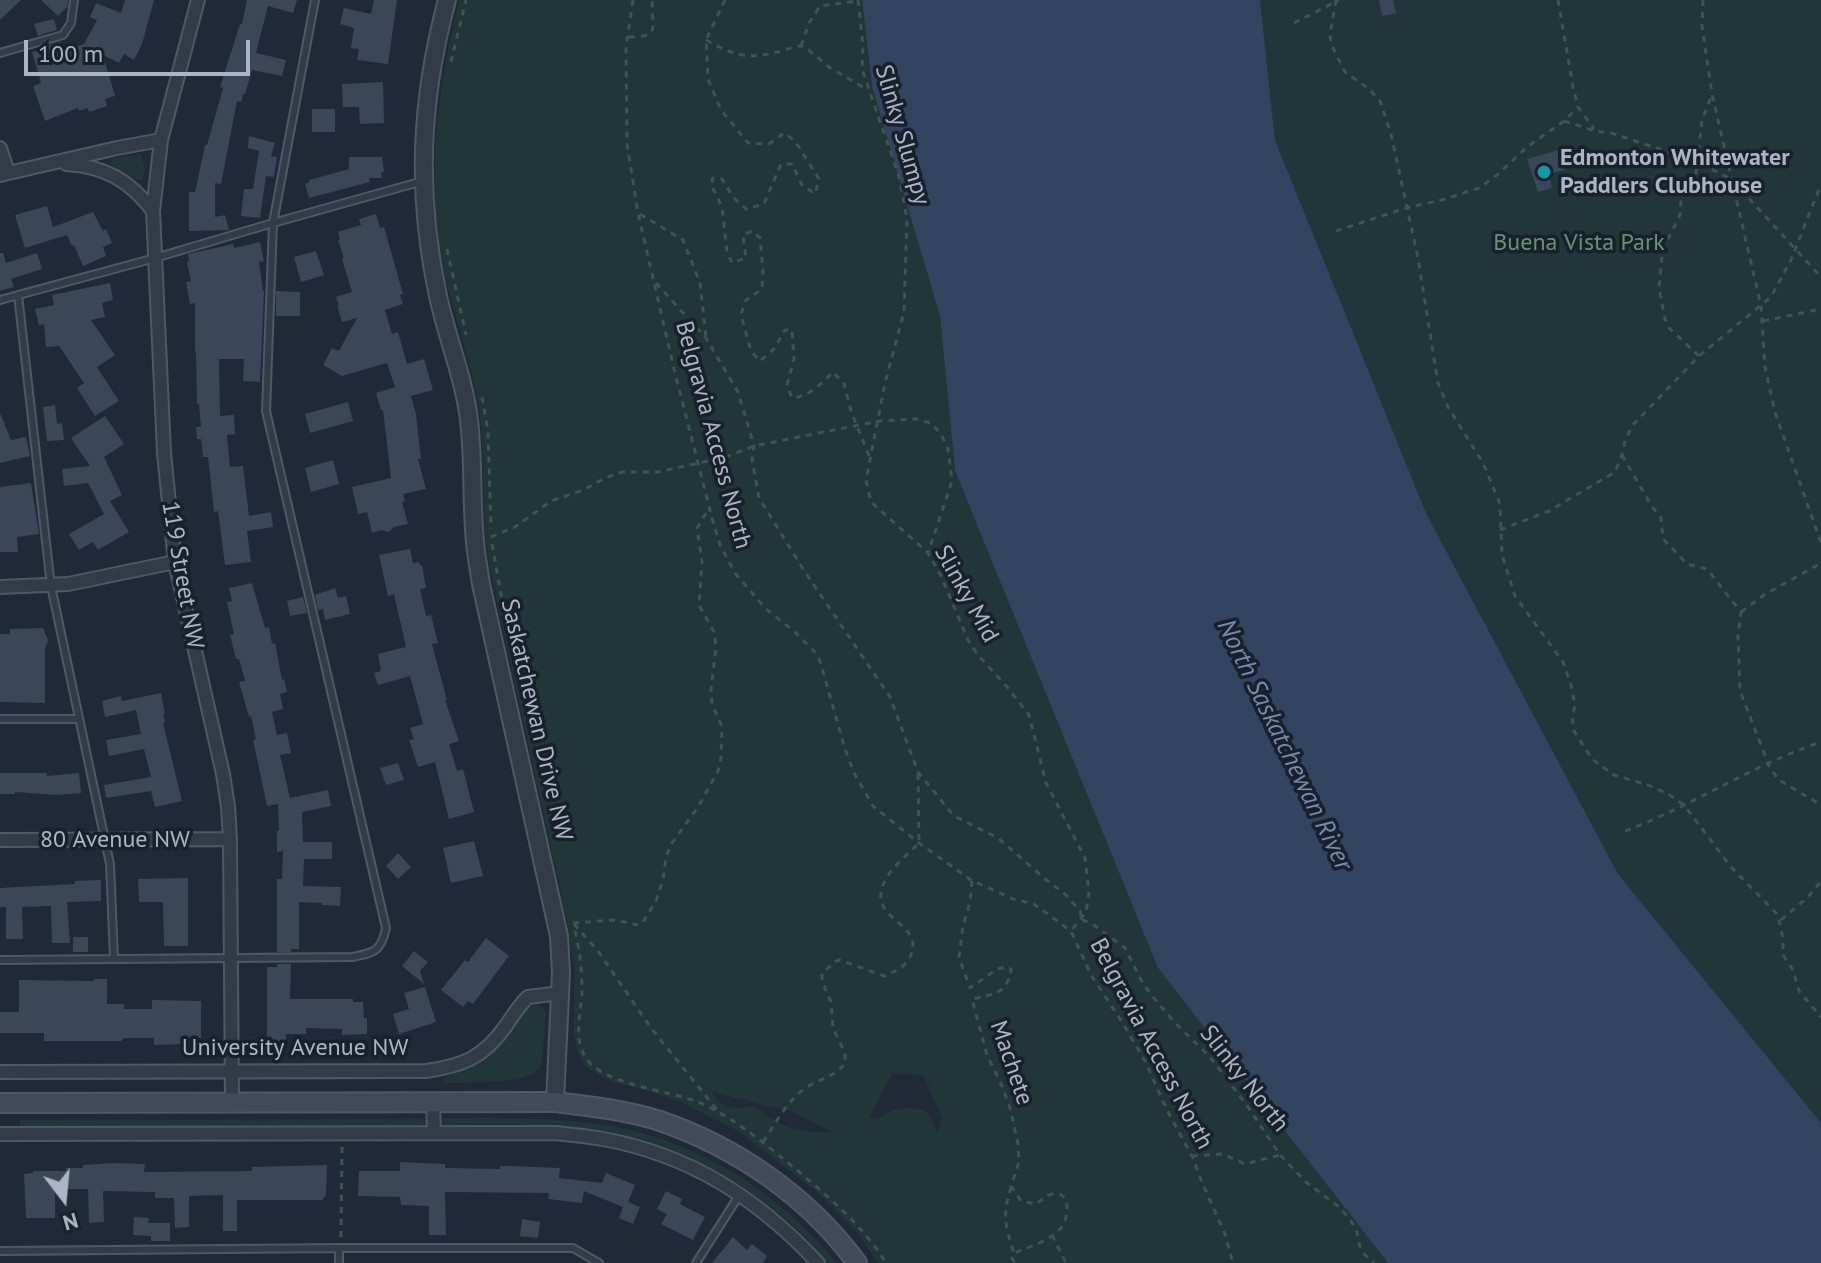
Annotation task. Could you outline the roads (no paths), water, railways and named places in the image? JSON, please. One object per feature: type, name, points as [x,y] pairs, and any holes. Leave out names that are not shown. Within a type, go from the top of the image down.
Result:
[{"type":"main road","points":[[0,1103],[555,1102],[619,1111],[656,1120],[698,1136],[743,1159],[816,1216],[857,1263]]},
{"type":"street","name":"119 Street NW","points":[[198,0],[161,140],[153,211],[164,453],[175,562],[228,807],[232,1104]]},
{"type":"street","name":"Saskatchewan Drive NW","points":[[447,0],[430,78],[425,119],[423,181],[429,250],[438,299],[469,418],[475,542],[481,584],[559,936],[561,973],[555,1102]]},
{"type":"street","points":[[0,148],[4,174],[161,140]]},
{"type":"street","points":[[47,163],[80,164],[104,170],[139,192],[153,211]]},
{"type":"street","points":[[0,587],[51,586],[175,562]]},
{"type":"street","name":"80 Avenue NW","points":[[0,840],[230,839]]},
{"type":"street","name":"University Avenue NW","points":[[0,1072],[410,1072],[448,1068],[471,1060],[489,1048],[528,997],[560,993]]},
{"type":"street","points":[[433,1102],[434,1133]]},
{"type":"street","points":[[0,1134],[555,1133],[604,1139],[689,1165],[740,1194],[789,1233],[818,1263]]},
{"type":"lane","points":[[0,53],[63,35],[71,23],[74,0]]},
{"type":"lane","points":[[0,960],[352,957],[373,953],[383,942],[386,928],[266,411],[273,223],[315,0]]},
{"type":"lane","points":[[0,300],[423,181]]},
{"type":"lane","points":[[18,295],[51,586],[110,864],[114,959]]},
{"type":"lane","points":[[0,719],[78,719]]},
{"type":"lane","points":[[696,1263],[740,1194]]},
{"type":"lane","points":[[339,1263],[340,1248]]},
{"type":"lane","points":[[0,1251],[573,1248],[599,1263]]},
{"type":"water","name":"North Saskatchewan River","points":[[862,0],[1260,0],[1275,140],[1426,513],[1618,874],[1821,1123],[1821,1263],[1388,1263],[1158,968],[955,471],[940,316],[872,87]]},
{"type":"place","name":"Edmonton Whitewater Paddlers Clubhouse","points":[[1544,172]]},
{"type":"park label","name":"Buena Vista Park","points":[[1579,243]]}]
